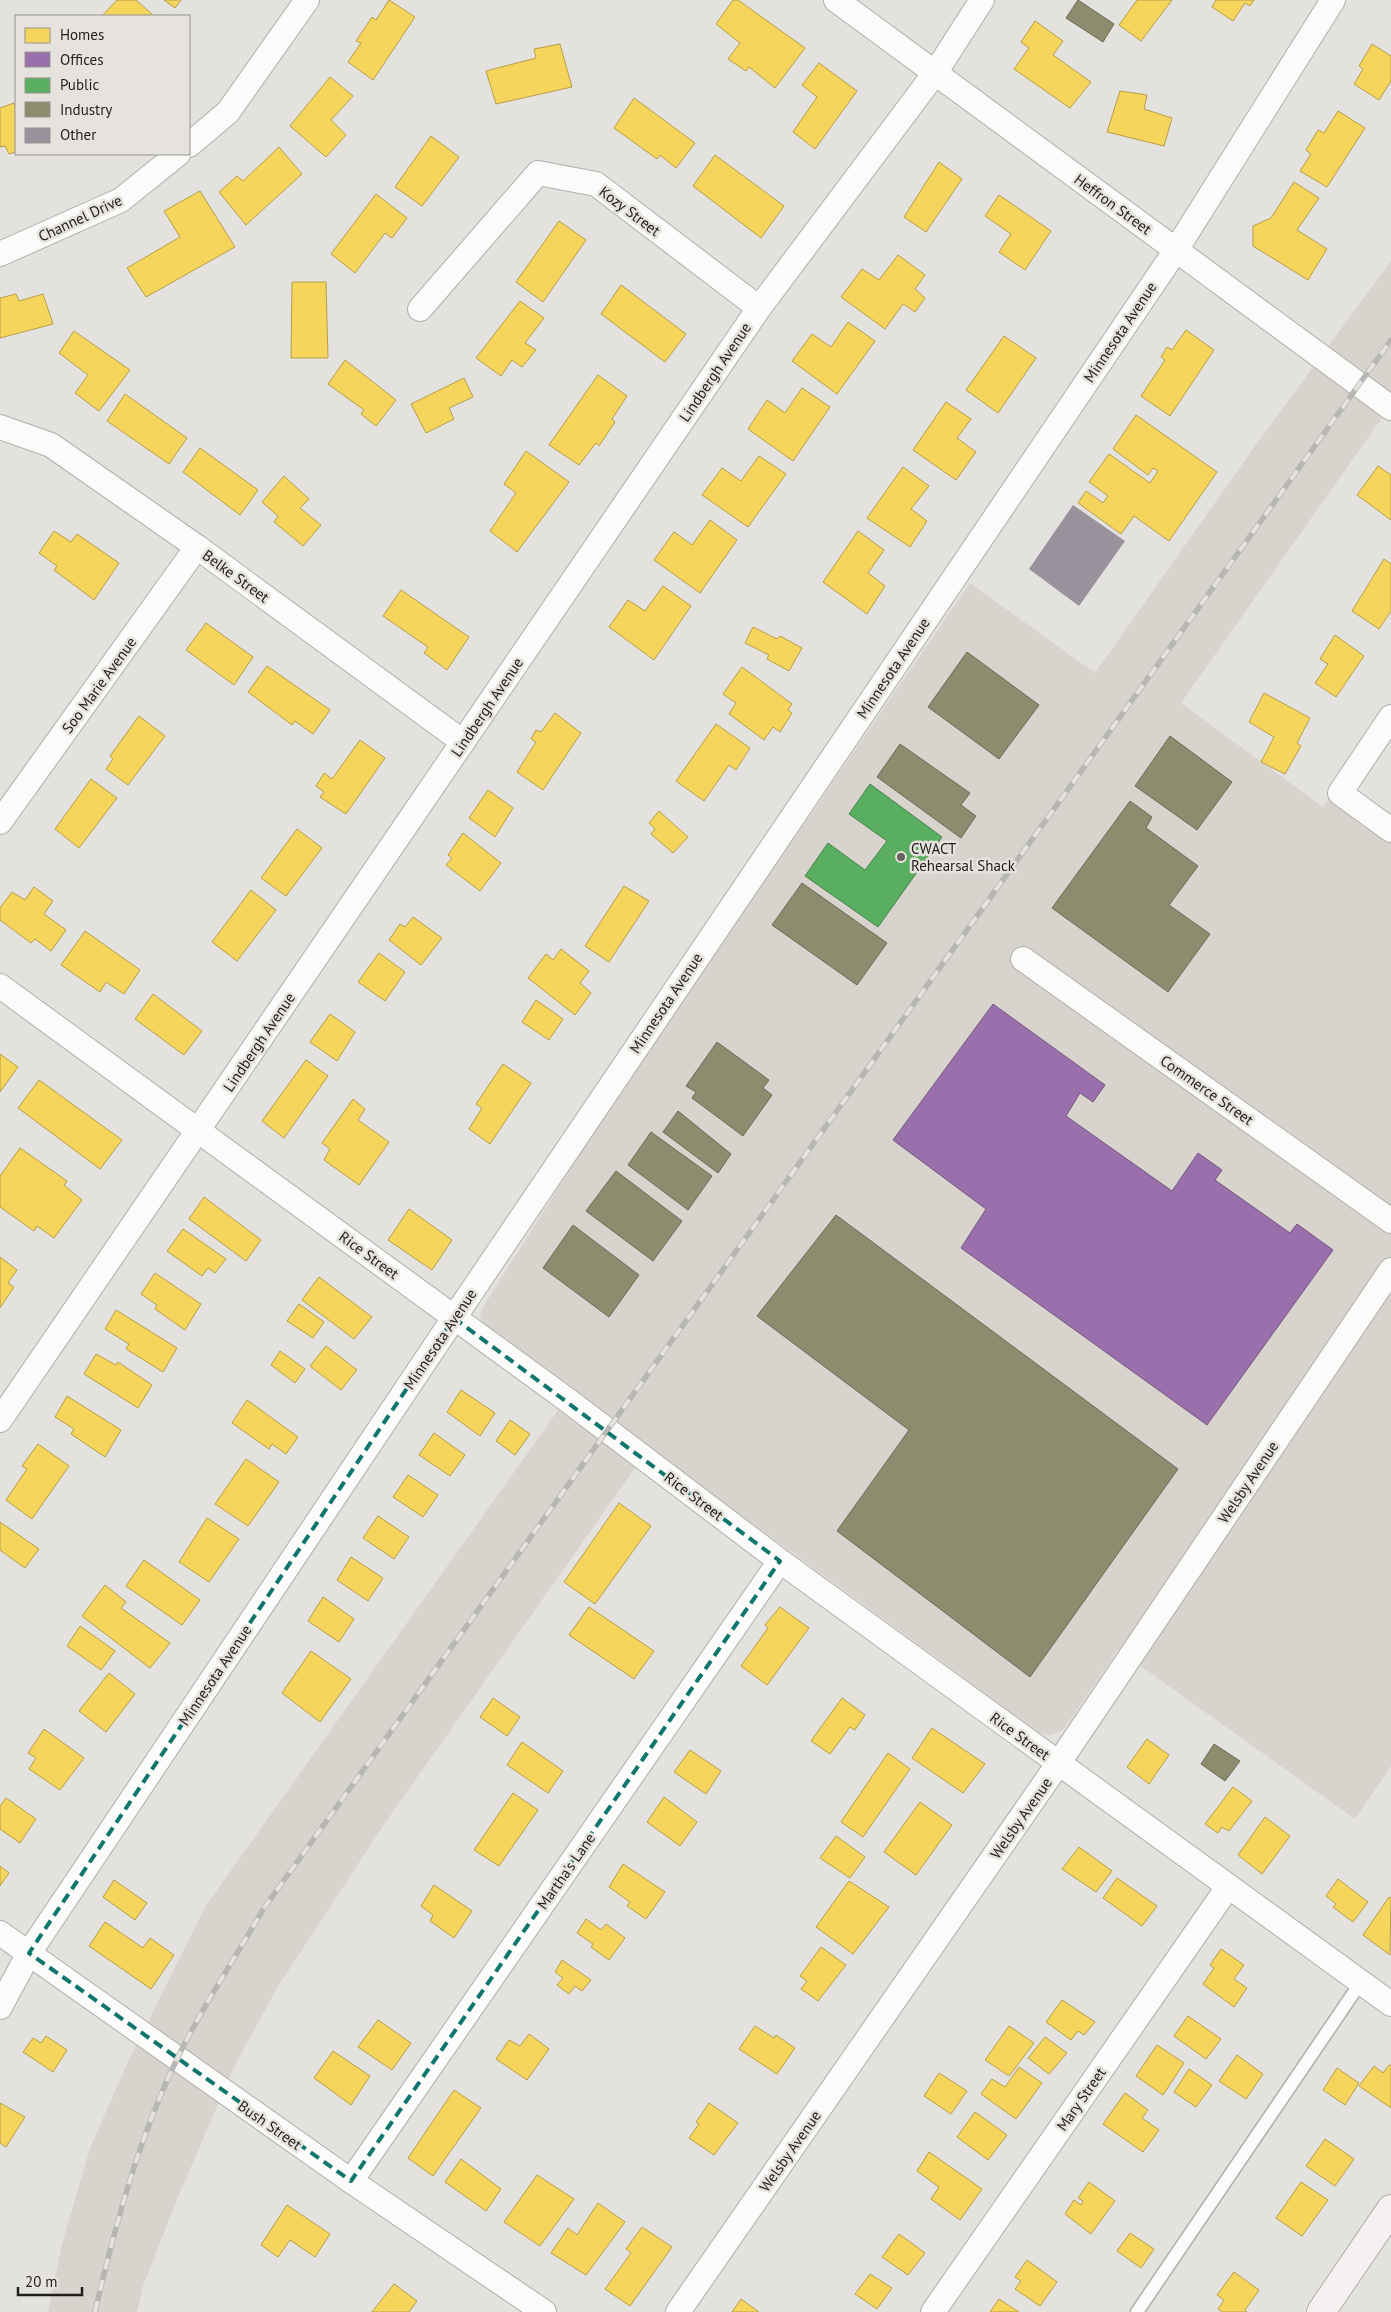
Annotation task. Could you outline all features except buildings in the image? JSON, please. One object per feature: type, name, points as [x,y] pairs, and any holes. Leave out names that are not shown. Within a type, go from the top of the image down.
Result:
[{"type":"street","points":[[190,143],[228,112],[307,0]]},
{"type":"street","name":"Heffron Street","points":[[836,0],[1391,408]]},
{"type":"street","name":"Lindbergh Avenue","points":[[0,1420],[759,308],[935,73],[982,0]]},
{"type":"street","name":"Minnesota Avenue","points":[[0,2007],[28,1953],[454,1318],[1176,250],[1333,0]]},
{"type":"street","name":"Channel Drive","points":[[0,254],[121,200],[177,155]]},
{"type":"street","name":"Kozy Street","points":[[420,309],[538,173],[596,184],[759,308]]},
{"type":"street","name":"Belke Street","points":[[0,427],[51,444],[197,547],[463,742]]},
{"type":"street","name":"Soo Marie Avenue","points":[[0,822],[197,547]]},
{"type":"street","points":[[1391,717],[1340,793],[1391,830]]},
{"type":"street","name":"Commerce Street","points":[[1023,959],[1391,1221]]},
{"type":"street","name":"Rice Street","points":[[0,986],[606,1429],[780,1562],[1391,2004]]},
{"type":"street","name":"Welsby Avenue","points":[[678,2312],[1058,1764],[1391,1270]]},
{"type":"street","name":"Martha's Lane","points":[[351,2181],[780,1562]]},
{"type":"street","name":"Mary Street","points":[[933,2312],[1228,1887]]},
{"type":"street","name":"Bush Street","points":[[0,1933],[351,2181],[544,2312]]},
{"type":"street","points":[[1321,2312],[1391,2209]]},
{"type":"lane","points":[[1137,2312],[1360,1982]]},
{"type":"highlighted area","points":[[454,1318],[780,1561],[351,2181],[29,1953]]},
{"type":"shaded area","points":[[1391,261],[1391,405],[1181,703],[1323,807],[1330,796],[1391,841],[1391,1766],[1355,1819],[1118,1650],[1064,1729],[1051,1735],[1040,1733],[649,1448],[385,1823],[277,1988],[234,2067],[178,2197],[143,2286],[137,2312],[48,2312],[62,2244],[90,2148],[126,2066],[205,1907],[566,1399],[486,1327],[479,1316],[614,1100],[970,583],[1095,673],[1255,446]]},
{"type":"railway","points":[[95,2312],[119,2216],[139,2152],[163,2090],[197,2020],[264,1908],[1391,340]]},
{"type":"place","name":"CWACT Rehearsal Shack","points":[[901,857]]}]
